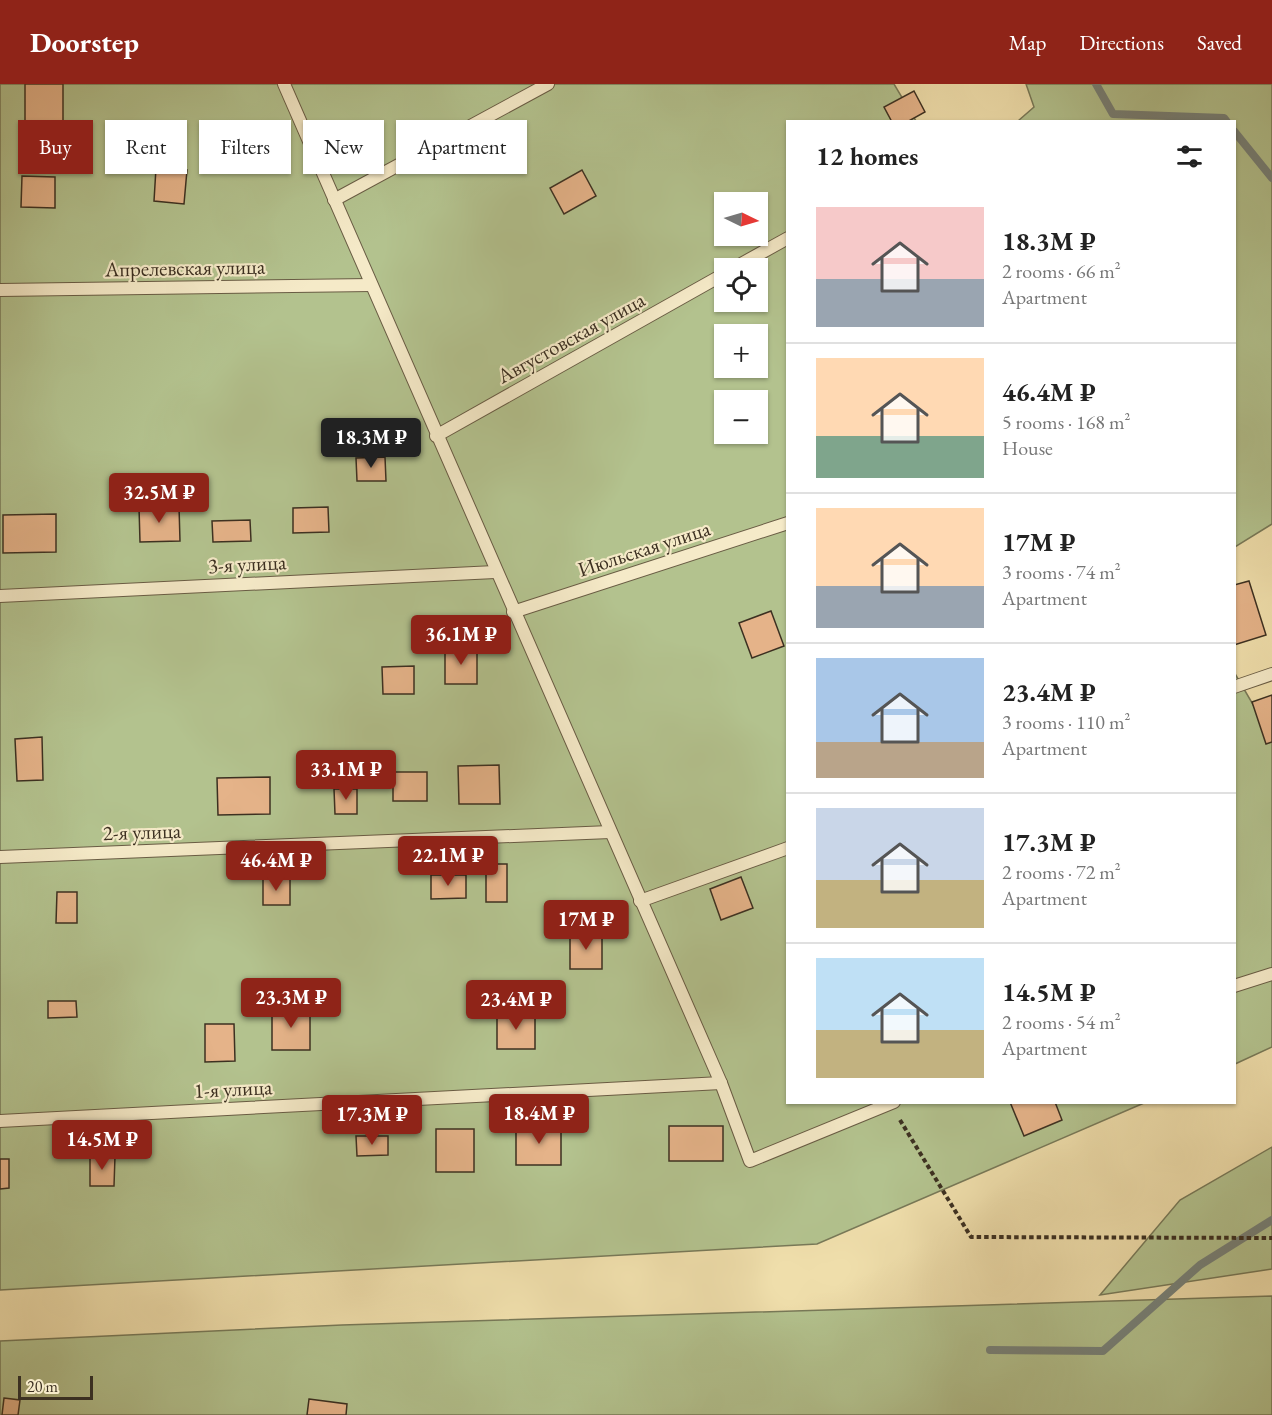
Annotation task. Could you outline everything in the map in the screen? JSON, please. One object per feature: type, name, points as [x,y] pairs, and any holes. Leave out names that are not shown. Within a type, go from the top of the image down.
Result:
[{"type":"lane","points":[[284,84],[495,572],[720,1083],[750,1161],[890,1104]]},
{"type":"lane","points":[[334,200],[548,84]]},
{"type":"lane","points":[[752,258],[786,239]]},
{"type":"lane","name":"Августовская улица","points":[[436,436],[714,280]]},
{"type":"lane","name":"Апрелевская улица","points":[[0,290],[371,285]]},
{"type":"lane","name":"Июльская улица","points":[[513,612],[786,524]]},
{"type":"lane","name":"3-я улица","points":[[0,596],[495,572]]},
{"type":"lane","points":[[1236,686],[1272,674]]},
{"type":"lane","name":"2-я улица","points":[[0,857],[610,832]]},
{"type":"lane","points":[[640,902],[786,849]]},
{"type":"lane","points":[[1236,985],[1272,974]]},
{"type":"lane","name":"1-я улица","points":[[0,1121],[720,1083]]},
{"type":"path","points":[[893,1104],[971,1237],[1272,1238]]},
{"type":"green space","points":[[0,84],[894,84],[915,120],[786,120],[786,1104],[1142,1104],[817,1244],[0,1290]]},
{"type":"green space","points":[[1026,84],[1272,84],[1272,524],[1236,546],[1236,120],[1019,120],[1034,107]]},
{"type":"green space","points":[[1236,675],[1272,737],[1272,1047],[1236,1064]]},
{"type":"green space","points":[[1272,1147],[1272,1269],[1100,1295],[1180,1200]]},
{"type":"green space","points":[[1272,1296],[1272,1415],[0,1415],[0,1341],[342,1325]]},
{"type":"building","points":[[25,84],[63,84],[63,120],[25,120]]},
{"type":"building","points":[[914,91],[925,112],[911,120],[891,120],[884,107]]},
{"type":"building","points":[[582,170],[596,196],[564,214],[550,188]]},
{"type":"building","points":[[156,174],[187,174],[184,204],[154,201]]},
{"type":"building","points":[[22,176],[55,177],[55,208],[21,207]]},
{"type":"building","points":[[385,457],[386,481],[357,481],[356,458]]},
{"type":"building","points":[[179,506],[180,541],[140,542],[139,507]]},
{"type":"building","points":[[328,507],[329,532],[293,533],[293,508]]},
{"type":"building","points":[[56,514],[56,552],[3,553],[3,515]]},
{"type":"building","points":[[250,520],[251,541],[213,542],[212,521]]},
{"type":"building","points":[[1249,581],[1266,635],[1236,644],[1236,584]]},
{"type":"building","points":[[771,611],[784,646],[752,658],[739,623]]},
{"type":"building","points":[[445,649],[477,649],[477,684],[445,684]]},
{"type":"building","points":[[414,666],[414,694],[383,694],[382,667]]},
{"type":"building","points":[[1272,695],[1272,742],[1266,744],[1252,702]]},
{"type":"building","points":[[42,737],[43,780],[17,781],[15,739]]},
{"type":"building","points":[[499,765],[500,804],[459,804],[458,766]]},
{"type":"building","points":[[393,772],[427,772],[427,801],[393,801]]},
{"type":"building","points":[[270,777],[270,814],[218,815],[217,778]]},
{"type":"building","points":[[334,789],[357,789],[357,814],[335,814]]},
{"type":"building","points":[[486,864],[507,864],[507,902],[486,902]]},
{"type":"building","points":[[431,875],[466,875],[466,898],[431,899]]},
{"type":"building","points":[[741,877],[753,908],[721,920],[710,889]]},
{"type":"building","points":[[263,879],[290,879],[290,905],[263,905]]},
{"type":"building","points":[[57,892],[77,892],[77,923],[56,923]]},
{"type":"building","points":[[602,932],[602,969],[570,969],[570,933]]},
{"type":"building","points":[[48,1001],[76,1001],[77,1017],[48,1018]]},
{"type":"building","points":[[272,1008],[310,1008],[310,1050],[272,1050]]},
{"type":"building","points":[[497,1013],[535,1013],[535,1049],[497,1049]]},
{"type":"building","points":[[205,1024],[234,1024],[235,1061],[205,1062]]},
{"type":"building","points":[[1011,1104],[1056,1104],[1062,1120],[1024,1136]]},
{"type":"building","points":[[561,1125],[561,1165],[516,1165],[516,1126]]},
{"type":"building","points":[[669,1126],[723,1126],[723,1161],[669,1161]]},
{"type":"building","points":[[436,1129],[474,1129],[474,1172],[436,1172]]},
{"type":"building","points":[[356,1136],[388,1136],[388,1155],[357,1156]]},
{"type":"building","points":[[90,1156],[115,1156],[114,1186],[90,1186]]},
{"type":"building","points":[[0,1159],[9,1159],[9,1188],[0,1189]]},
{"type":"building","points":[[4,1398],[20,1400],[18,1415],[2,1415]]},
{"type":"building","points":[[309,1399],[347,1404],[346,1415],[307,1415]]},
{"type":"waterway","points":[[1096,84],[1113,114],[1224,118],[1226,120]]},
{"type":"waterway","points":[[1236,133],[1272,178]]},
{"type":"waterway","points":[[990,1350],[1103,1351],[1200,1265],[1272,1220]]}]
